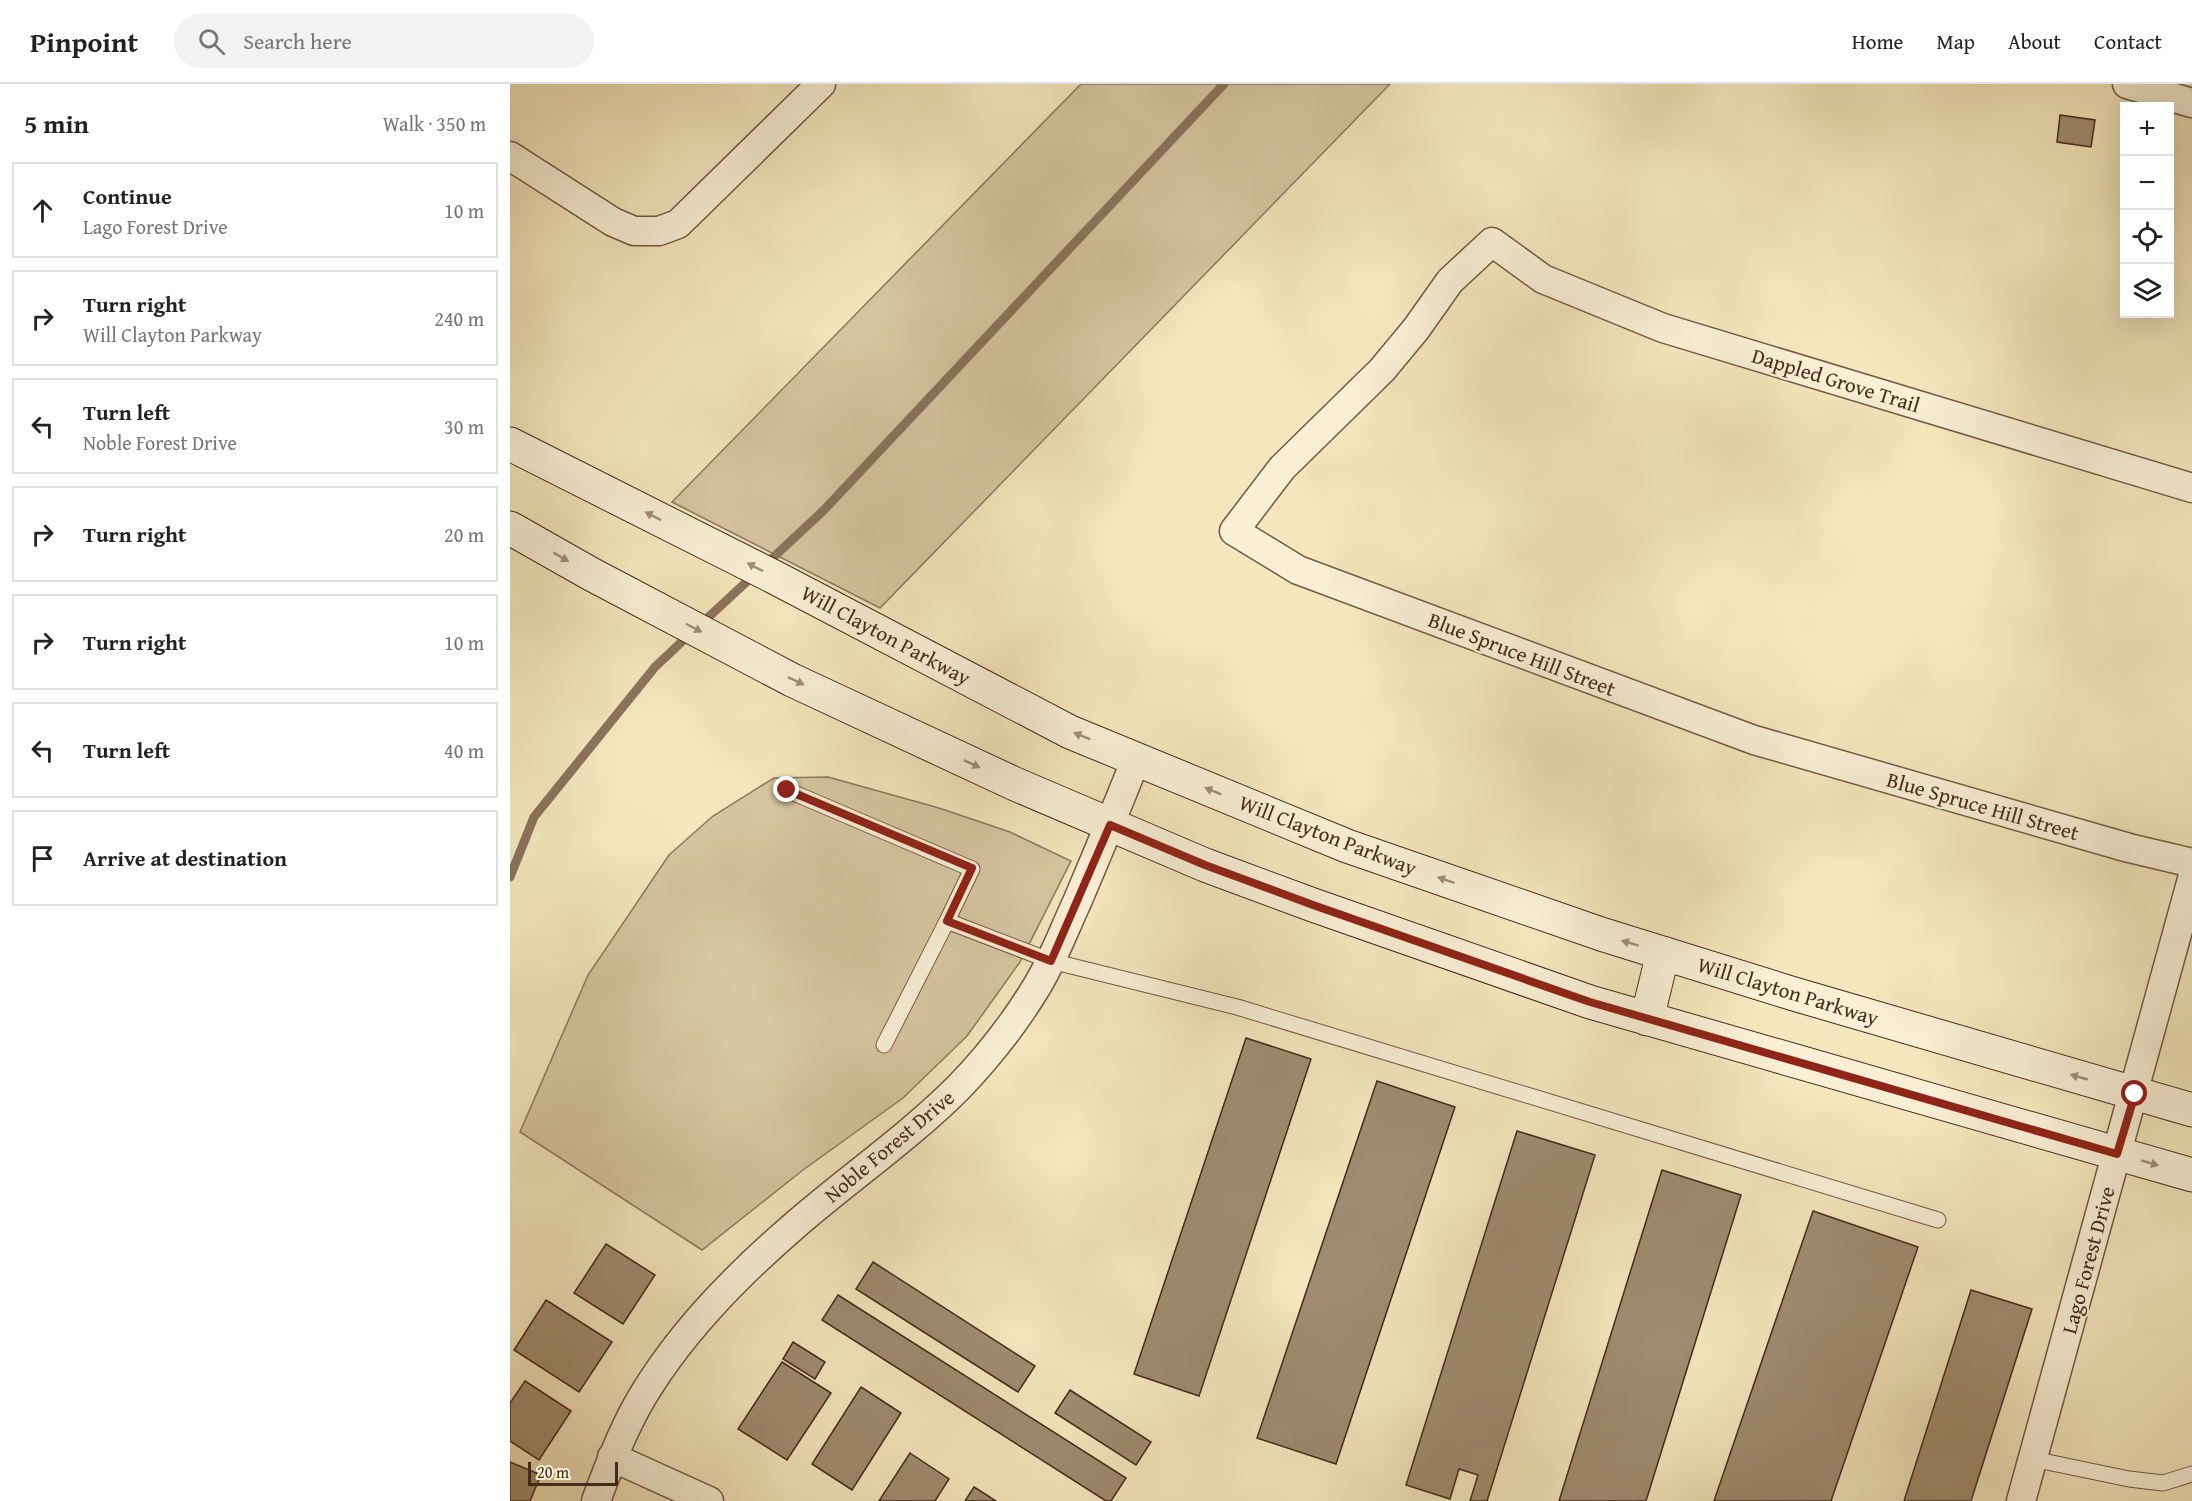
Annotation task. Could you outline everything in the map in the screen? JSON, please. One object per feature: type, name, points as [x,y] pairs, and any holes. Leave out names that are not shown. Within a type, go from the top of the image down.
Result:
[{"type":"main road","name":"Will Clayton Parkway","points":[[510,444],[705,542],[1070,732],[1347,846],[1601,934],[1794,994],[2192,1110]]},
{"type":"main road","points":[[510,528],[792,680],[1015,784],[1205,865],[1590,1002],[2192,1175]]},
{"type":"main road","points":[[1647,1019],[1663,953]]},
{"type":"street","points":[[510,156],[613,222],[634,231],[658,231],[678,224],[821,84]]},
{"type":"street","points":[[2127,84],[2192,103]]},
{"type":"street","name":"Dappled Grove Trail","points":[[1492,242],[1543,279],[1663,328],[2192,488]]},
{"type":"street","name":"Blue Spruce Hill Street","points":[[1492,242],[1450,281],[1416,329],[1382,370],[1282,468],[1234,531],[1298,570],[1754,740],[2129,848],[2192,863]]},
{"type":"street","name":"Noble Forest Drive","points":[[596,1501],[612,1457],[638,1405],[692,1328],[738,1277],[795,1225],[900,1141],[959,1086],[997,1043],[1034,991],[1051,961],[1136,759]]},
{"type":"street","name":"Lago Forest Drive","points":[[2021,1501],[2135,1094],[2192,879]]},
{"type":"street","points":[[612,1457],[710,1501]]},
{"type":"lane","points":[[787,790],[972,868],[884,1045]]},
{"type":"lane","points":[[947,921],[1051,961],[1237,1007],[1938,1220]]},
{"type":"lane","points":[[2033,1459],[2129,1479],[2163,1483],[2187,1477],[2192,1473]]},
{"type":"shaded area","points":[[1081,84],[1390,84],[880,608],[672,502]]},
{"type":"shaded area","points":[[828,777],[939,808],[1010,832],[1071,861],[1020,962],[967,1036],[903,1098],[803,1170],[702,1250],[520,1132],[588,975],[669,855],[713,816],[774,778]]},
{"type":"building","points":[[2060,115],[2095,120],[2091,147],[2057,142]]},
{"type":"building","points":[[1246,1038],[1311,1059],[1199,1396],[1134,1374]]},
{"type":"building","points":[[1377,1081],[1455,1107],[1336,1464],[1257,1438]]},
{"type":"building","points":[[1517,1131],[1595,1155],[1487,1501],[1470,1501],[1478,1475],[1459,1469],[1450,1499],[1406,1485]]},
{"type":"building","points":[[1662,1170],[1741,1195],[1646,1501],[1559,1501]]},
{"type":"building","points":[[1813,1211],[1918,1247],[1831,1501],[1714,1501]]},
{"type":"building","points":[[606,1244],[655,1275],[623,1324],[574,1293]]},
{"type":"building","points":[[873,1262],[1035,1366],[1018,1392],[856,1289]]},
{"type":"building","points":[[1971,1290],[2032,1309],[1971,1501],[1904,1501]]},
{"type":"building","points":[[838,1295],[1126,1478],[1111,1501],[1106,1501],[822,1320]]},
{"type":"building","points":[[546,1300],[612,1342],[579,1392],[514,1350]]},
{"type":"building","points":[[793,1342],[825,1362],[815,1379],[783,1359]]},
{"type":"building","points":[[782,1362],[831,1393],[787,1460],[738,1429]]},
{"type":"building","points":[[525,1381],[571,1411],[539,1460],[510,1441],[510,1403]]},
{"type":"building","points":[[861,1387],[901,1413],[852,1490],[812,1464]]},
{"type":"building","points":[[1070,1390],[1151,1442],[1136,1465],[1055,1413]]},
{"type":"building","points":[[910,1453],[949,1479],[935,1501],[879,1501]]},
{"type":"building","points":[[510,1462],[541,1475],[530,1501],[510,1501]]},
{"type":"building","points":[[974,1487],[996,1501],[965,1501]]},
{"type":"waterway","points":[[765,565],[823,511],[1224,84]]},
{"type":"waterway","points":[[701,624],[755,574]]},
{"type":"waterway","points":[[510,877],[534,817],[655,667],[691,633]]},
{"type":"route","points":[[787,790],[972,868],[947,921],[1051,961],[1110,825],[1205,865],[1313,905],[1590,1002],[2117,1154],[2135,1094]]}]
